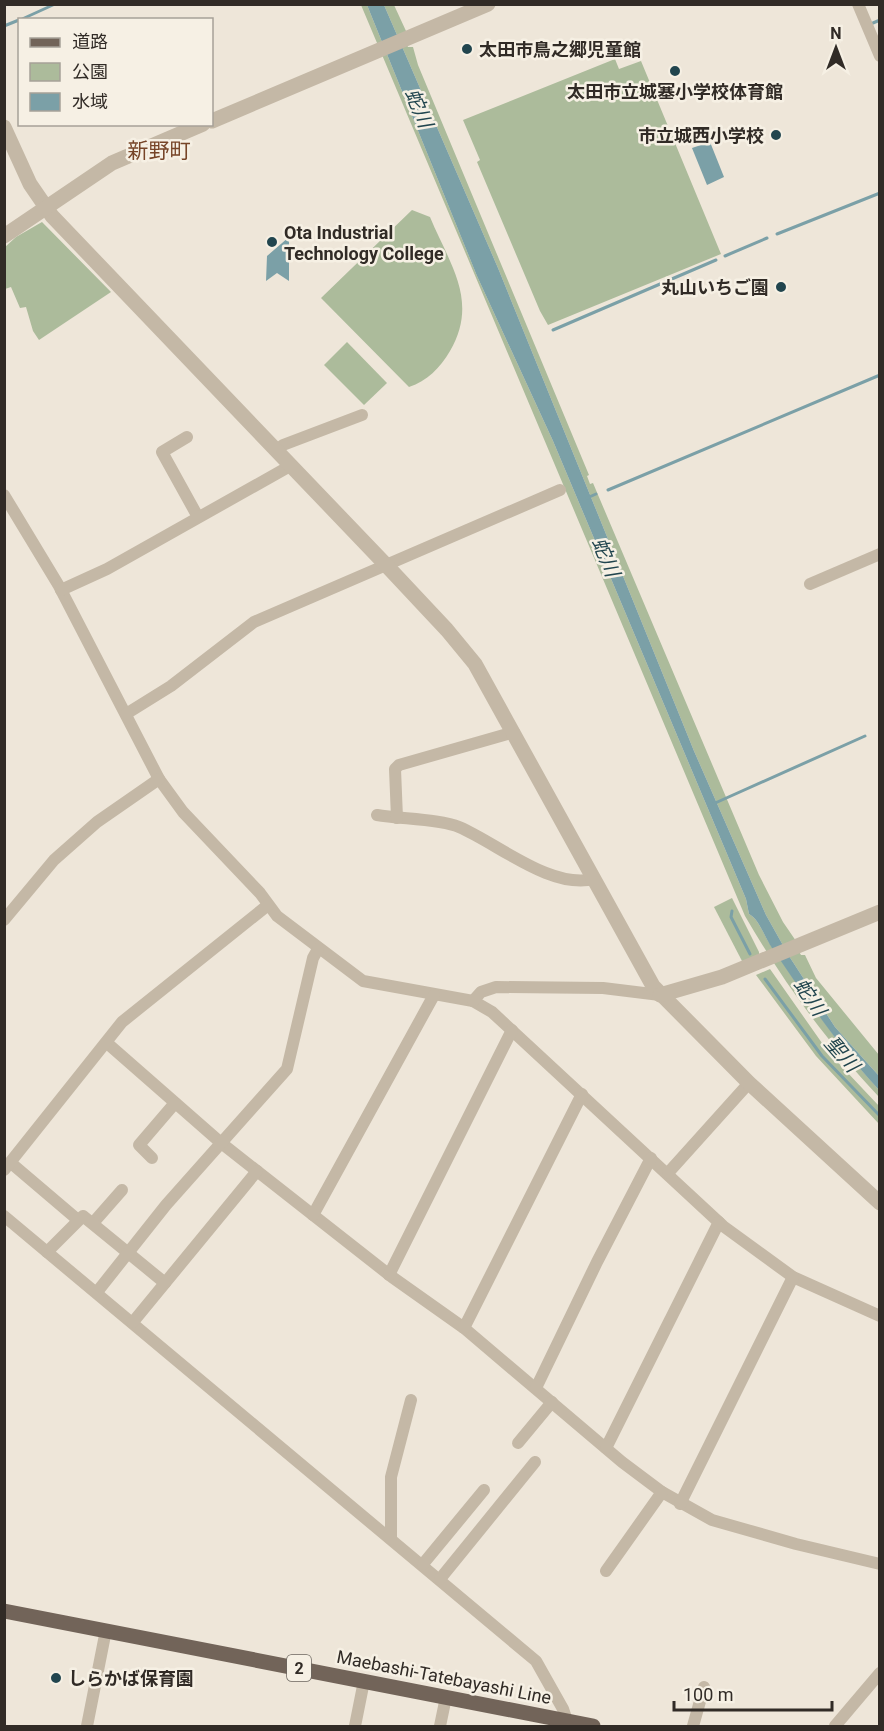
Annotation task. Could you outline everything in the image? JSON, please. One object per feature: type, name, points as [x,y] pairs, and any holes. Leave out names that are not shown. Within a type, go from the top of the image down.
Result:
[{"type":"main road","name":"Maebashi-Tatebayashi Line","points":[[4,1611],[593,1726]]},
{"type":"street","points":[[213,121],[488,4]]},
{"type":"street","points":[[858,4],[879,56]]},
{"type":"street","points":[[4,236],[112,163],[198,126]]},
{"type":"street","points":[[4,127],[30,184],[45,207],[387,566],[475,663],[649,981],[660,995],[749,1083],[879,1203]]},
{"type":"street","points":[[276,451],[283,445],[362,415]]},
{"type":"street","points":[[187,437],[162,452],[198,517]]},
{"type":"street","points":[[62,590],[107,569],[290,466]]},
{"type":"street","points":[[126,714],[171,687],[254,622],[560,490]]},
{"type":"street","points":[[4,495],[62,590],[159,779],[183,812],[260,893],[277,916],[363,981],[472,1001],[492,1012],[668,1173],[718,1222],[793,1276],[879,1316]]},
{"type":"street","points":[[810,584],[879,554]]},
{"type":"street","points":[[397,818],[395,769],[399,765],[514,732]]},
{"type":"street","points":[[4,920],[54,860],[97,822],[159,779]]},
{"type":"street","points":[[377,815],[457,826],[542,870],[584,882],[594,879]]},
{"type":"street","points":[[78,1220],[8,1166],[122,1022],[268,905]]},
{"type":"street","points":[[472,1001],[481,992],[496,987],[603,988],[660,995],[770,958],[879,912]]},
{"type":"street","points":[[97,1292],[127,1251],[220,1142],[287,1069],[318,949]]},
{"type":"street","points":[[313,1215],[434,995]]},
{"type":"street","points":[[389,1275],[512,1030]]},
{"type":"street","points":[[107,1043],[220,1142],[389,1275],[464,1328],[606,1448],[662,1492],[680,1504],[722,1523],[879,1564]]},
{"type":"street","points":[[668,1173],[749,1083]]},
{"type":"street","points":[[464,1328],[582,1094]]},
{"type":"street","points":[[152,1158],[139,1146],[175,1102]]},
{"type":"street","points":[[536,1388],[651,1158]]},
{"type":"street","points":[[134,1322],[257,1171]]},
{"type":"street","points":[[93,1224],[122,1190]]},
{"type":"street","points":[[4,1216],[134,1322],[536,1661],[563,1709],[567,1721]]},
{"type":"street","points":[[47,1252],[83,1216],[165,1283]]},
{"type":"street","points":[[606,1448],[718,1222]]},
{"type":"street","points":[[680,1504],[793,1276]]},
{"type":"street","points":[[391,1539],[391,1478],[411,1401]]},
{"type":"street","points":[[518,1443],[552,1402]]},
{"type":"street","points":[[440,1579],[535,1462]]},
{"type":"street","points":[[423,1564],[484,1490]]},
{"type":"street","points":[[606,1571],[662,1492]]},
{"type":"street","points":[[87,1726],[106,1630]]},
{"type":"street","points":[[835,1726],[879,1673]]},
{"type":"street","points":[[355,1726],[364,1681]]},
{"type":"street","points":[[693,1726],[704,1687]]},
{"type":"street","points":[[440,1726],[446,1697]]},
{"type":"green space","points":[[361,5],[367,5],[477,276],[553,441],[746,899],[749,914],[759,924],[769,943],[823,1020],[879,1090],[879,1097],[806,1010],[745,916]]},
{"type":"green space","points":[[384,5],[394,5],[406,31],[402,35],[408,47],[413,47],[418,65],[589,475],[587,476],[590,484],[593,483],[759,875],[783,922],[796,941],[794,943],[801,955],[805,955],[816,978],[879,1055],[879,1076],[835,1027],[789,956],[766,915],[694,751],[498,268]]},
{"type":"green space","points":[[615,59],[619,69],[641,61],[721,254],[548,325],[477,162],[480,160],[463,120]]},
{"type":"green space","points":[[412,210],[430,217],[453,267],[462,299],[462,316],[458,333],[442,363],[427,377],[409,387],[321,298]]},
{"type":"green space","points":[[42,222],[111,292],[39,340],[33,331],[26,307],[20,308],[11,287],[5,289],[4,248],[16,237]]},
{"type":"green space","points":[[347,342],[387,383],[364,405],[324,365]]},
{"type":"green space","points":[[732,898],[759,952],[759,958],[742,961],[714,907]]},
{"type":"green space","points":[[770,969],[829,1053],[879,1106],[879,1124],[816,1056],[756,975]]},
{"type":"water","name":"蛇川","points":[[367,5],[384,5],[498,268],[694,751],[766,915],[789,956],[835,1027],[879,1076],[879,1090],[823,1021],[772,948],[759,924],[749,914],[746,899],[553,441],[477,276]]},
{"type":"water","points":[[710,142],[724,177],[707,185],[692,148]]},
{"type":"water","points":[[289,237],[289,281],[277,273],[266,281],[267,256]]},
{"type":"waterway","points":[[24,18],[55,4]]},
{"type":"waterway","points":[[4,26],[18,20]]},
{"type":"waterway","points":[[873,23],[880,20]]},
{"type":"waterway","points":[[777,234],[880,193]]},
{"type":"waterway","points":[[725,256],[767,238]]},
{"type":"waterway","points":[[553,330],[716,260]]},
{"type":"waterway","points":[[608,490],[880,375]]},
{"type":"waterway","points":[[587,498],[596,494]]},
{"type":"waterway","points":[[713,804],[865,736]]},
{"type":"waterway","name":"聖川","points":[[732,911],[731,917],[750,954]]},
{"type":"waterway","name":"聖川","points":[[765,979],[822,1056],[880,1116]]},
{"type":"place","name":"太田市鳥之郷児童館","points":[[467,49]]},
{"type":"place","name":"太田市立城塞小学校体育館","points":[[675,71]]},
{"type":"place","name":"市立城西小学校","points":[[776,135]]},
{"type":"place","name":"Ota Industrial Technology College","points":[[272,242]]},
{"type":"place","name":"丸山いちご園","points":[[781,287]]},
{"type":"place","name":"しらかば保育園","points":[[56,1678]]},
{"type":"district","name":"新野町","points":[[159,151]]}]
